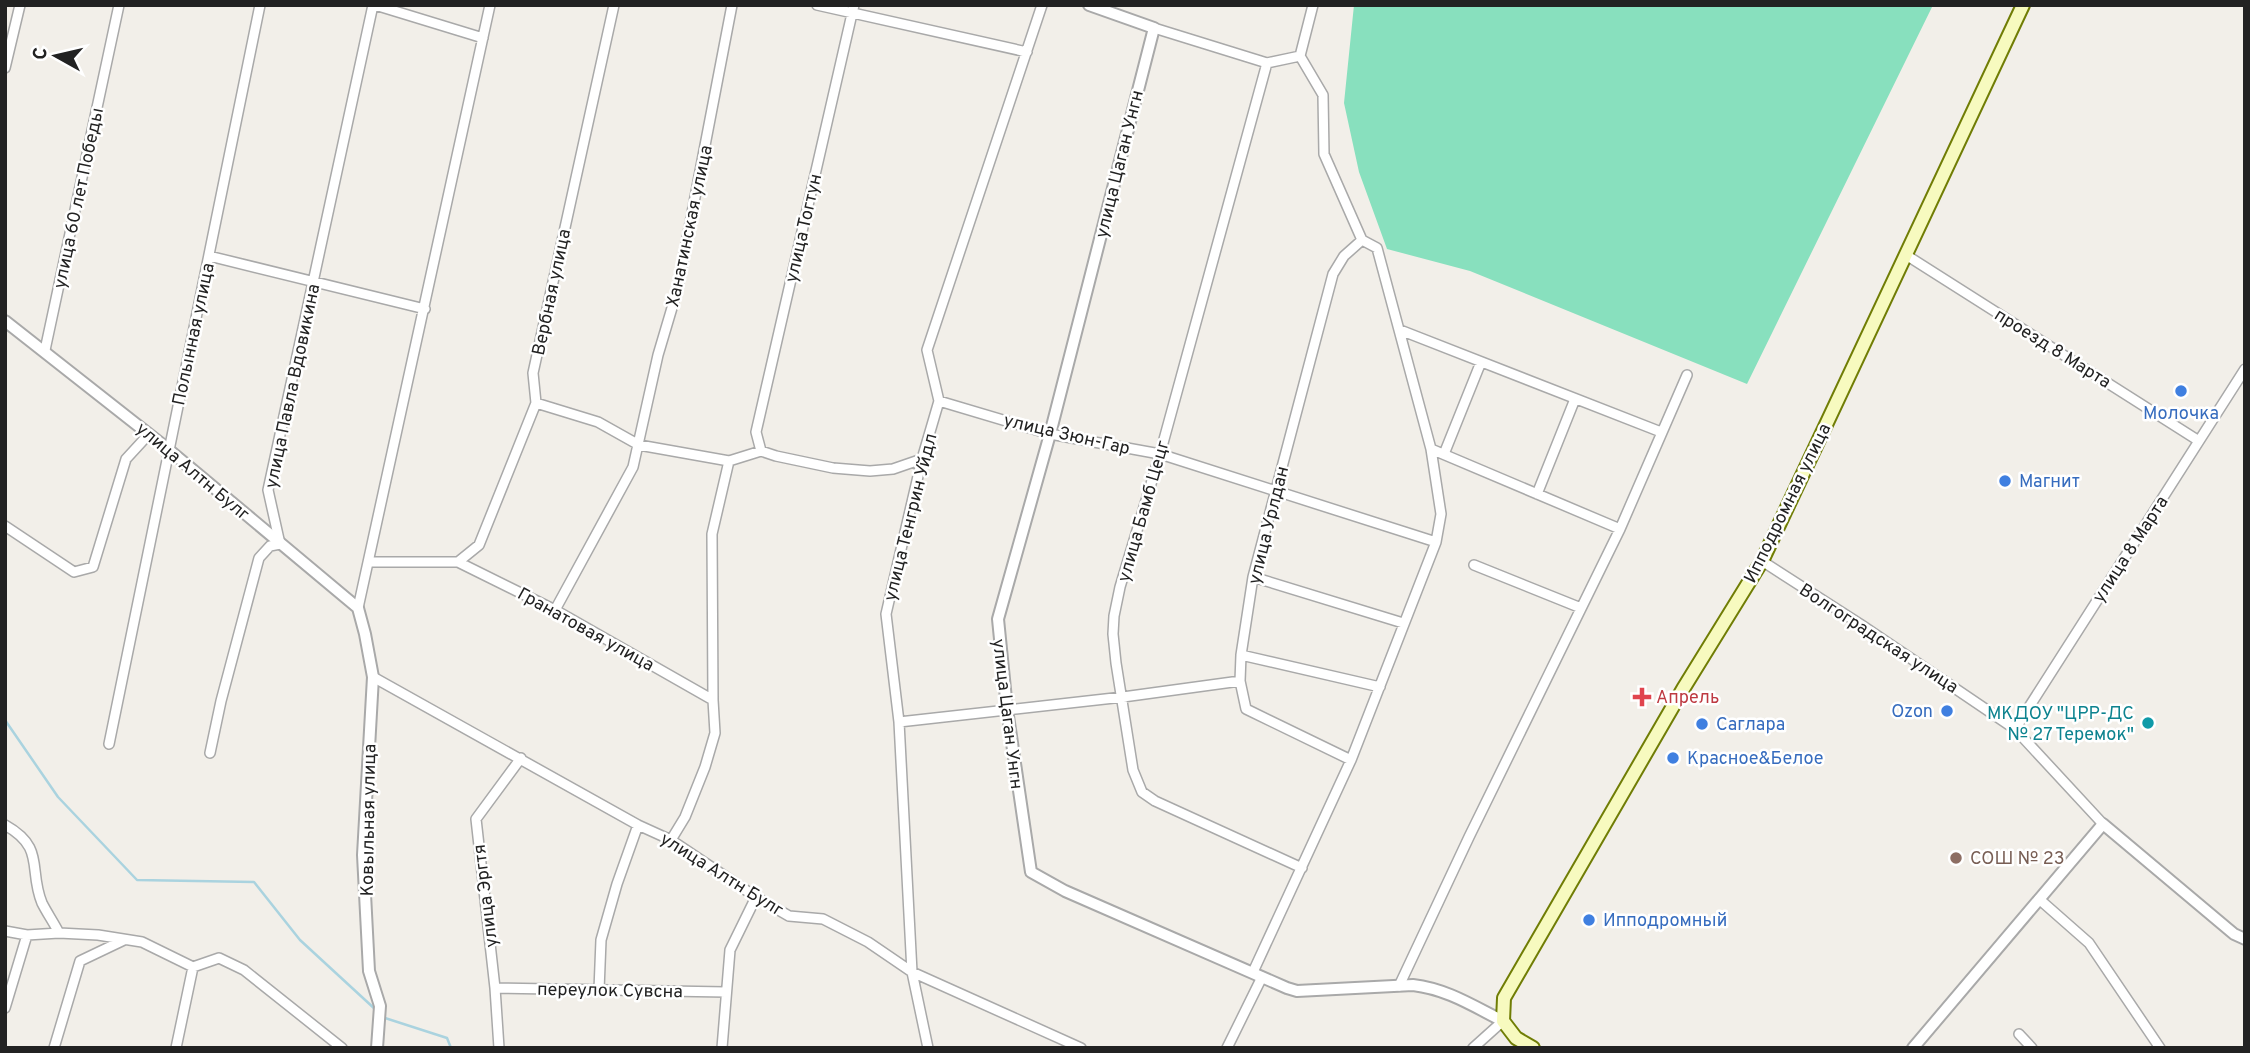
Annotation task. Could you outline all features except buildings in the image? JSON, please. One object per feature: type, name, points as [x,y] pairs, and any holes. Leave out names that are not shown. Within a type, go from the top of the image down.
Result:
[{"type":"main road","name":"Ипподромная улица","points":[[1503,1021],[1504,998],[1683,689],[1762,561],[2023,5]]},
{"type":"main road","points":[[1503,1021],[1516,1038],[1533,1048]]},
{"type":"street","points":[[5,68],[20,5]]},
{"type":"street","name":"улица 60 лет Победы","points":[[45,350],[119,5]]},
{"type":"street","name":"Полынная улица","points":[[109,744],[260,5]]},
{"type":"street","points":[[374,5],[483,38]]},
{"type":"street","name":"улица Павла Вдовикина","points":[[280,544],[268,490],[374,5]]},
{"type":"street","points":[[358,608],[490,5]]},
{"type":"street","name":"Вербная улица","points":[[458,562],[479,545],[536,403],[533,373],[614,5]]},
{"type":"street","name":"Ханатинская улица","points":[[555,610],[633,467],[658,355],[677,291],[732,5]]},
{"type":"street","points":[[817,5],[853,9],[1027,52]]},
{"type":"street","name":"улица Тенгрин Уйдл","points":[[928,1048],[912,972],[899,722],[886,614],[922,459],[939,401],[927,350],[1042,5]]},
{"type":"street","points":[[1089,5],[1267,64],[1300,56]]},
{"type":"street","points":[[1227,1048],[1302,868],[1351,761],[1436,542],[1441,514],[1431,449],[1377,248],[1362,240],[1324,154],[1323,94],[1300,56],[1313,5]]},
{"type":"street","name":"улица Тогтун","points":[[761,451],[756,432],[853,9]]},
{"type":"street","name":"улица Цаган Унгн","points":[[1154,28],[1050,434],[998,619],[1007,709],[1031,872],[1065,891],[1297,991],[1413,985],[1445,991],[1503,1021]]},
{"type":"street","name":"улица Бамб Цецг","points":[[1267,64],[1160,454],[1120,587],[1113,634],[1133,771],[1142,792],[1155,802],[1302,868]]},
{"type":"street","name":"улица Урлдан","points":[[1351,761],[1246,709],[1240,681],[1241,655],[1253,577],[1333,274],[1344,256],[1362,240]]},
{"type":"street","name":"проезд 8 Марта","points":[[1906,255],[2199,441]]},
{"type":"street","points":[[209,256],[425,309]]},
{"type":"street","name":"улица Алтн Булг","points":[[5,321],[149,433],[358,608]]},
{"type":"street","points":[[1400,330],[1661,432]]},
{"type":"street","points":[[1444,454],[1481,362]]},
{"type":"street","name":"улица 8 Марта","points":[[2015,729],[2245,369]]},
{"type":"street","points":[[1399,986],[1469,836],[1620,529],[1687,375]]},
{"type":"street","points":[[1537,494],[1575,399]]},
{"type":"street","name":"улица Зюн-Гар","points":[[939,401],[1050,434],[1160,454],[1436,542]]},
{"type":"street","points":[[536,403],[598,422],[639,445],[729,461],[761,451],[834,468],[870,471],[893,469],[922,459]]},
{"type":"street","points":[[5,526],[74,572],[93,567],[126,459],[149,433]]},
{"type":"street","points":[[1431,449],[1620,529]]},
{"type":"street","points":[[671,841],[685,817],[715,733],[712,534],[729,461]]},
{"type":"street","points":[[210,753],[259,558],[270,546],[280,544]]},
{"type":"street","name":"Волгоградская улица","points":[[1762,561],[2015,729],[2102,824],[2234,934],[2245,939]]},
{"type":"street","points":[[370,562],[458,562]]},
{"type":"street","name":"Гранатовая улица","points":[[458,562],[555,610],[713,700]]},
{"type":"street","points":[[1474,565],[1581,608]]},
{"type":"street","points":[[1253,577],[1403,624]]},
{"type":"street","name":"Ковыльная улица","points":[[358,608],[373,677],[363,855],[369,971],[380,1006],[377,1048]]},
{"type":"street","points":[[1241,655],[1380,687]]},
{"type":"street","name":"улица Алтн Булг","points":[[373,677],[671,841],[789,916],[823,919],[868,942],[912,972],[1081,1048]]},
{"type":"street","points":[[899,722],[1240,681]]},
{"type":"street","name":"улица Эргтя","points":[[499,1048],[476,819],[521,758]]},
{"type":"street","points":[[1913,1048],[2102,824]]},
{"type":"street","points":[[599,990],[601,940],[638,825]]},
{"type":"street","points":[[7,827],[25,839],[33,853],[42,902],[59,933]]},
{"type":"street","points":[[722,1048],[730,950],[756,897]]},
{"type":"street","points":[[2039,899],[2090,943],[2160,1048]]},
{"type":"street","points":[[5,931],[27,935],[59,933],[142,942],[193,967],[219,958],[244,970],[342,1048]]},
{"type":"street","points":[[5,1008],[27,935]]},
{"type":"street","points":[[54,1048],[80,961],[124,940]]},
{"type":"street","points":[[176,1048],[193,967]]},
{"type":"street","name":"переулок Сувсна","points":[[495,988],[726,992]]},
{"type":"street","points":[[1473,1048],[1503,1021]]},
{"type":"street","points":[[2019,1034],[2032,1048]]},
{"type":"green space","points":[[1354,5],[1933,5],[1747,384],[1470,271],[1387,249],[1359,172],[1344,103]]},
{"type":"waterway","points":[[5,720],[58,797],[137,880],[254,882],[300,940],[376,1010]]},
{"type":"waterway","points":[[382,1017],[447,1038],[451,1048]]},
{"type":"place","name":"Молочка","points":[[2181,391]]},
{"type":"place","name":"Магнит","points":[[2005,481]]},
{"type":"place","name":"Апрель","points":[[1642,697]]},
{"type":"place","name":"Ozon","points":[[1947,711]]},
{"type":"place","name":"МКДОУ \"ЦРР-ДС № 27 Теремок\"","points":[[2148,723]]},
{"type":"place","name":"Саглара","points":[[1702,724]]},
{"type":"place","name":"Красное&Белое","points":[[1673,758]]},
{"type":"place","name":"СОШ № 23","points":[[1956,858]]},
{"type":"place","name":"Ипподромный","points":[[1589,920]]}]
